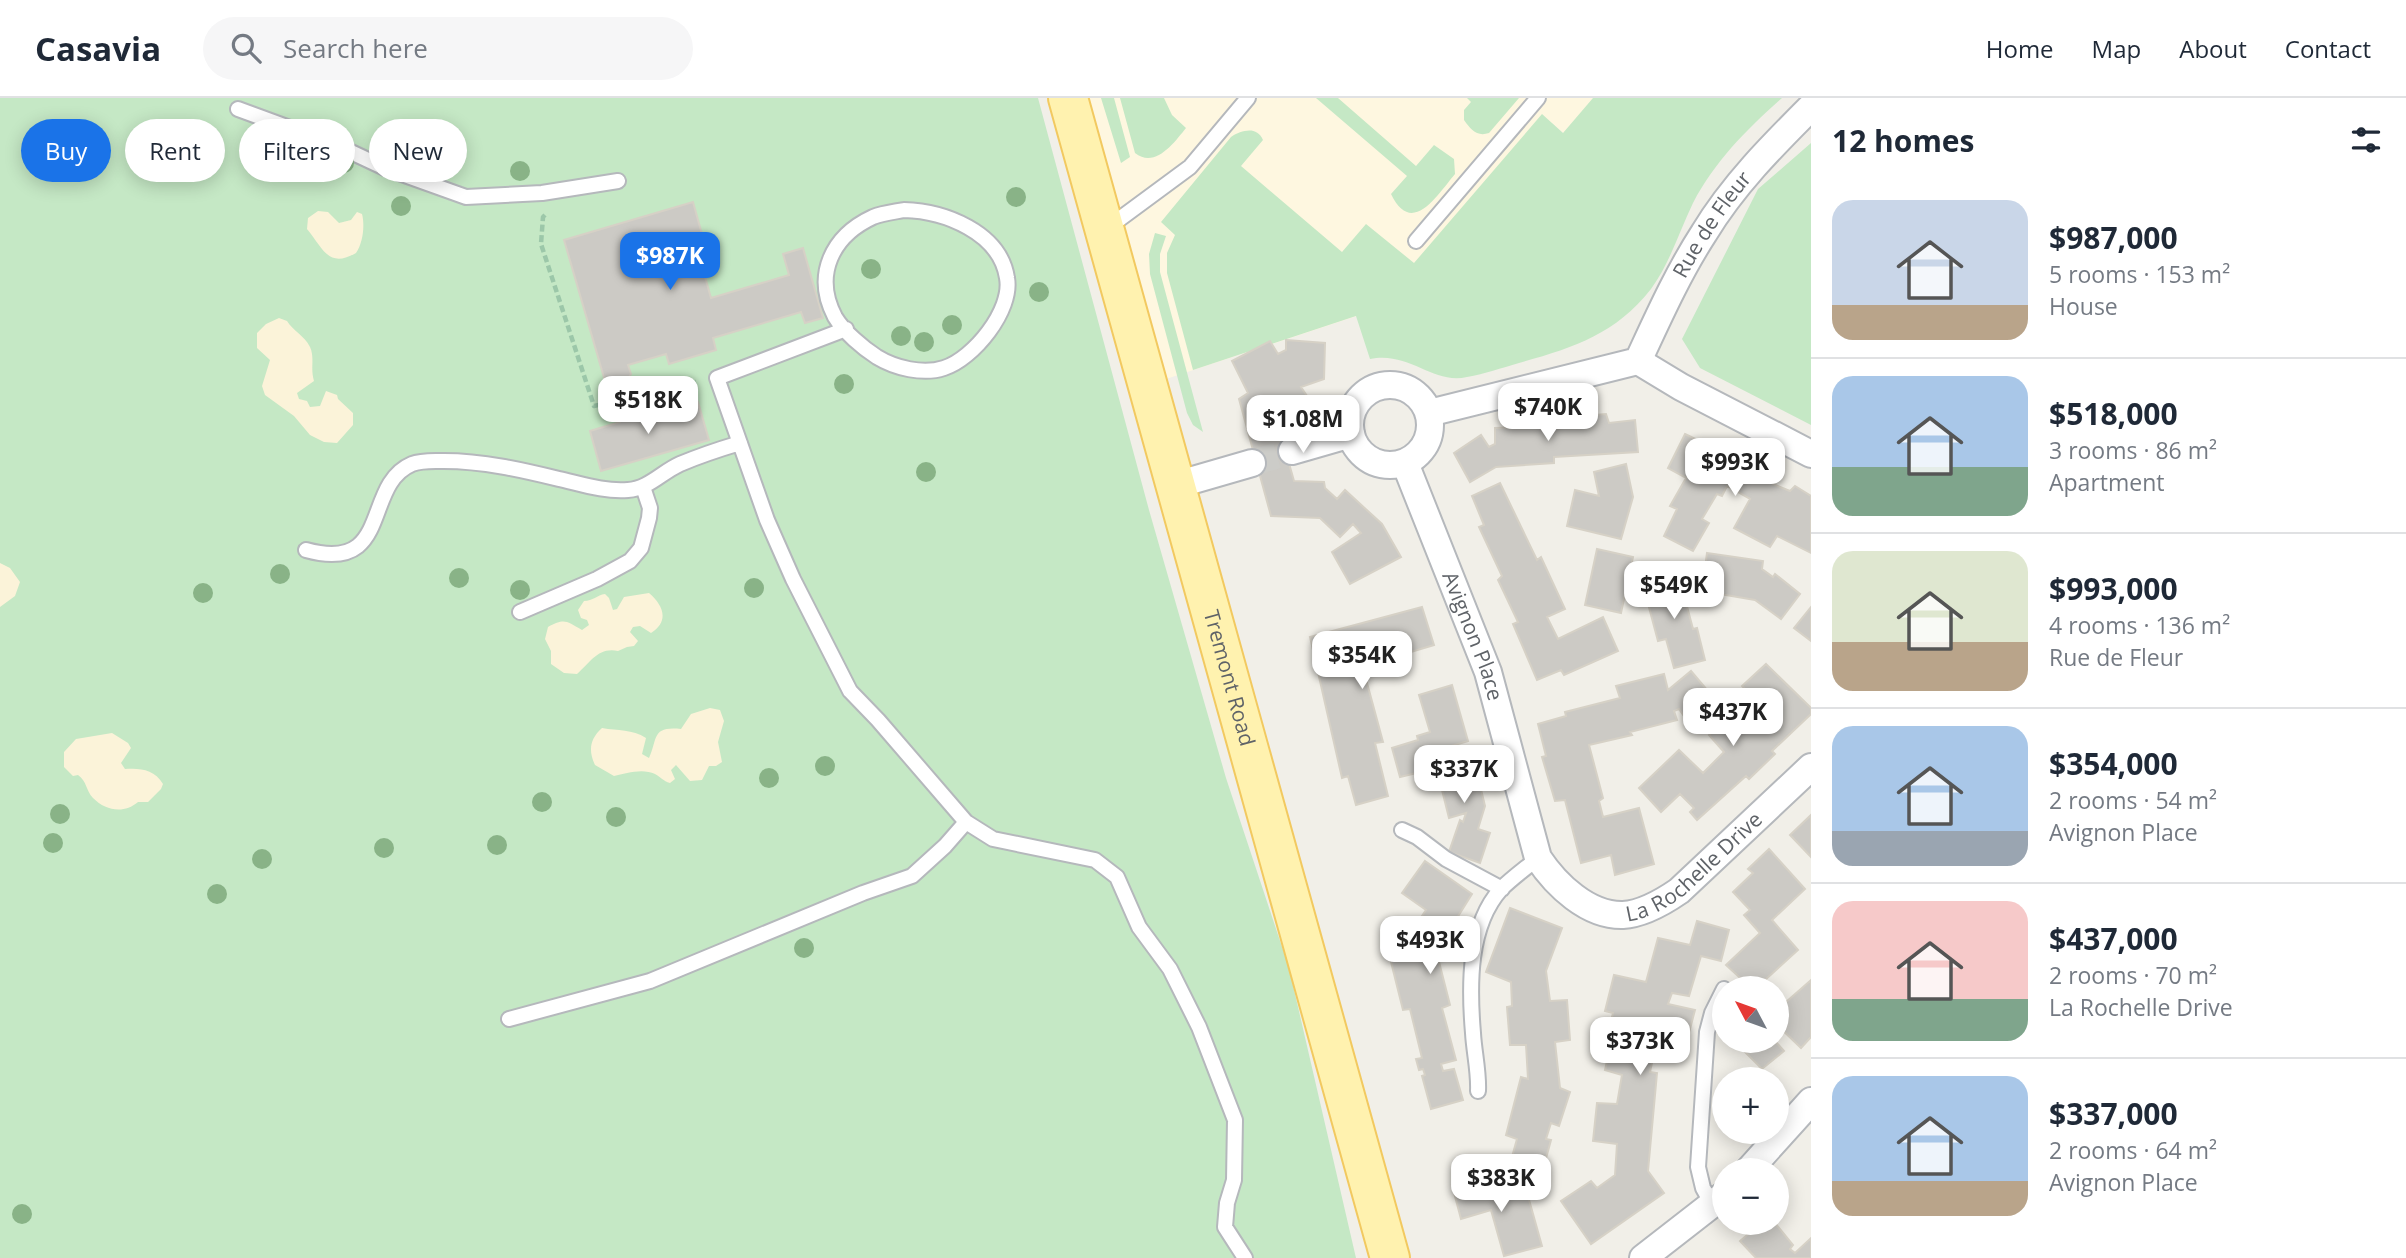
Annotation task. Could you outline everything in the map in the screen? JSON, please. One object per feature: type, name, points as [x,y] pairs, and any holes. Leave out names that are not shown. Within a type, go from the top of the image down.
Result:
[{"type":"main road","name":"Tremont Road","points":[[1068,98],[1390,1258]]},
{"type":"street","name":"Rue de Fleur","points":[[1638,361],[1704,232],[1752,166],[1811,107]]},
{"type":"street","points":[[1429,413],[1638,361],[1681,387],[1811,454]]},
{"type":"street","points":[[1400,385],[1418,395],[1429,413],[1430,433],[1421,451],[1405,463],[1382,465],[1362,454],[1351,434],[1351,414],[1362,396],[1380,386],[1400,385]]},
{"type":"street","points":[[1292,451],[1351,434]]},
{"type":"street","points":[[1176,485],[1252,463]]},
{"type":"street","name":"Avignon Place","points":[[1405,463],[1488,672],[1538,858],[1561,887]]},
{"type":"street","name":"La Rochelle Drive","points":[[1561,887],[1582,902],[1605,912],[1624,915],[1662,902],[1679,891],[1811,767]]},
{"type":"street","points":[[1760,1158],[1811,1101]]},
{"type":"street","points":[[1643,1258],[1712,1205]]},
{"type":"lane","points":[[1105,230],[1190,167],[1248,98]]},
{"type":"lane","points":[[1416,241],[1538,98]]},
{"type":"lane","points":[[238,109],[336,145],[385,168],[466,197],[542,193],[618,181]]},
{"type":"lane","points":[[904,210],[924,210],[950,218],[977,233],[994,249],[1008,279],[1006,299],[999,317],[969,352],[953,365],[940,369],[905,369],[872,353],[846,329],[837,320],[827,300],[824,278],[841,239],[856,226],[876,216],[904,210]]},
{"type":"lane","points":[[846,329],[718,377],[767,520],[793,579],[850,691],[966,822],[993,839],[1095,860],[1117,877],[1139,927],[1170,969],[1193,1015],[1235,1120],[1234,1180],[1227,1203],[1225,1227],[1245,1258]]},
{"type":"lane","points":[[306,550],[325,555],[341,554],[355,547],[368,536],[389,484],[399,472],[413,464],[456,461],[486,464],[606,488],[629,490],[643,486],[677,465],[740,443]]},
{"type":"lane","points":[[520,611],[597,579],[630,562],[641,548],[649,518],[650,508],[643,486]]},
{"type":"lane","points":[[509,1018],[650,981],[863,893],[912,876],[945,846],[966,822]]},
{"type":"lane","points":[[1402,830],[1417,837],[1446,859],[1502,889]]},
{"type":"lane","points":[[1478,1091],[1479,1078],[1471,1013],[1474,948],[1489,906],[1502,889],[1538,858]]},
{"type":"lane","points":[[1712,1013],[1707,1032],[1698,1167],[1703,1188],[1712,1195]]},
{"type":"path","points":[[583,187],[543,217],[541,244],[594,406],[718,377]]},
{"type":"shaded area","points":[[1068,98],[1623,98],[1572,141],[1552,123],[1393,304],[1148,385]]},
{"type":"green space","points":[[0,98],[1038,98],[1149,510],[1226,778],[1289,968],[1356,1258],[0,1258]]},
{"type":"green space","points":[[1101,98],[1114,98],[1130,157],[1121,163]]},
{"type":"green space","points":[[1120,98],[1164,98],[1172,115],[1186,128],[1157,156],[1142,157],[1135,153]]},
{"type":"green space","points":[[1316,98],[1338,98],[1416,166],[1434,145],[1454,159],[1455,174],[1433,201],[1416,212],[1407,212],[1399,207],[1391,194],[1407,176]]},
{"type":"green space","points":[[1467,98],[1519,98],[1489,133],[1481,134],[1472,130],[1464,120],[1464,110],[1471,102]]},
{"type":"green space","points":[[1593,98],[1782,98],[1744,134],[1711,173],[1693,203],[1658,279],[1637,305],[1607,329],[1557,352],[1480,374],[1455,378],[1397,360],[1370,359],[1356,316],[1193,370],[1167,273],[1167,253],[1175,235],[1161,222],[1231,137],[1249,131],[1260,136],[1263,140],[1241,166],[1342,252],[1366,224],[1414,263],[1542,114],[1563,133]]},
{"type":"green space","points":[[1811,143],[1811,425],[1700,368],[1682,339],[1758,189]]},
{"type":"green space","points":[[1155,233],[1166,236],[1160,254],[1160,272],[1203,432],[1193,425],[1187,413],[1150,274],[1149,254]]},
{"type":"sand","points":[[318,211],[328,212],[339,223],[351,220],[357,212],[362,214],[363,234],[356,253],[339,259],[322,249],[307,229],[308,218]]},
{"type":"sand","points":[[279,318],[287,321],[305,339],[311,351],[314,381],[297,393],[299,399],[307,401],[310,407],[320,406],[326,391],[337,395],[353,413],[353,425],[337,443],[324,442],[310,435],[294,416],[265,395],[262,386],[270,360],[257,348],[257,333],[266,324]]},
{"type":"sand","points":[[0,563],[10,568],[20,582],[15,596],[0,607]]},
{"type":"sand","points":[[649,593],[661,608],[661,623],[651,633],[640,626],[633,627],[630,632],[638,641],[634,646],[600,653],[577,674],[564,673],[551,664],[551,651],[545,639],[548,627],[565,622],[582,630],[589,625],[587,620],[581,618],[578,610],[584,601],[605,594],[613,610],[617,609],[624,597]]},
{"type":"sand","points":[[710,708],[720,710],[724,721],[718,742],[722,762],[709,766],[702,780],[690,781],[676,765],[671,770],[675,779],[670,783],[645,771],[614,776],[595,765],[591,745],[602,728],[630,732],[646,738],[642,754],[649,758],[660,732],[681,729],[691,714]]},
{"type":"sand","points":[[112,733],[131,748],[121,763],[125,769],[146,770],[163,784],[148,802],[138,802],[121,809],[104,806],[91,795],[81,777],[73,776],[64,767],[64,752],[76,739]]},
{"type":"building","points":[[693,202],[705,245],[697,248],[711,298],[789,275],[783,254],[803,248],[823,318],[805,323],[801,312],[713,338],[716,350],[669,364],[666,354],[628,365],[631,374],[624,384],[613,386],[605,381],[564,240]]},
{"type":"building","points":[[1286,340],[1325,343],[1324,379],[1301,387],[1307,396],[1275,414],[1294,481],[1324,482],[1325,488],[1337,499],[1345,490],[1382,524],[1401,557],[1350,584],[1332,552],[1361,533],[1353,524],[1340,537],[1320,518],[1271,516],[1239,399],[1248,393],[1232,361],[1270,341],[1278,354],[1286,350]]},
{"type":"building","points":[[698,402],[709,440],[601,471],[590,431],[620,422],[622,417],[634,412],[641,419]]},
{"type":"building","points":[[1606,414],[1609,423],[1635,420],[1638,452],[1554,457],[1554,463],[1496,467],[1470,482],[1454,453],[1481,435],[1489,447],[1495,444],[1495,428],[1546,426],[1546,419]]},
{"type":"building","points":[[1685,434],[1775,477],[1773,484],[1790,491],[1795,486],[1811,496],[1811,553],[1777,536],[1770,547],[1734,528],[1750,499],[1727,486],[1722,496],[1717,494],[1702,519],[1709,523],[1693,551],[1664,536],[1677,509],[1670,506],[1686,478],[1668,468]]},
{"type":"building","points":[[1626,464],[1633,497],[1621,539],[1567,526],[1575,490],[1599,496],[1594,472]]},
{"type":"building","points":[[1500,483],[1537,560],[1541,557],[1565,609],[1547,617],[1558,639],[1603,617],[1618,651],[1564,675],[1561,670],[1537,680],[1513,624],[1518,622],[1498,580],[1502,576],[1479,527],[1484,525],[1472,496]]},
{"type":"building","points":[[1597,549],[1633,557],[1621,613],[1585,605]]},
{"type":"building","points":[[1707,553],[1763,561],[1762,569],[1773,577],[1775,574],[1800,594],[1781,619],[1755,600],[1702,591]]},
{"type":"building","points":[[1679,576],[1693,629],[1697,628],[1705,660],[1674,668],[1666,639],[1658,641],[1643,585]]},
{"type":"building","points":[[1422,607],[1434,645],[1374,663],[1371,655],[1357,659],[1362,684],[1367,683],[1383,742],[1375,743],[1388,796],[1356,805],[1348,776],[1342,778],[1310,637]]},
{"type":"building","points":[[1811,607],[1811,641],[1794,628]]},
{"type":"building","points":[[1766,664],[1811,708],[1811,714],[1772,751],[1775,754],[1749,779],[1746,776],[1697,820],[1690,812],[1694,808],[1680,794],[1661,812],[1639,788],[1679,750],[1703,773],[1724,752],[1709,735],[1737,709],[1749,721],[1764,707],[1742,686]]},
{"type":"building","points":[[1691,671],[1714,698],[1686,719],[1679,709],[1674,711],[1677,720],[1630,732],[1632,735],[1589,745],[1603,798],[1599,801],[1603,817],[1639,808],[1654,864],[1615,875],[1611,855],[1581,863],[1565,800],[1555,801],[1542,757],[1546,756],[1538,724],[1566,716],[1565,712],[1620,698],[1616,686],[1664,674],[1668,690]]},
{"type":"building","points":[[1452,685],[1468,741],[1425,754],[1429,770],[1400,777],[1392,748],[1418,740],[1417,736],[1430,732],[1419,695]]},
{"type":"building","points":[[1472,752],[1485,806],[1478,829],[1490,833],[1480,863],[1449,852],[1460,820],[1463,822],[1466,813],[1449,818],[1435,762]]},
{"type":"building","points":[[1811,815],[1811,857],[1790,835]]},
{"type":"building","points":[[1769,849],[1805,889],[1772,920],[1798,950],[1769,976],[1738,976],[1726,965],[1760,933],[1744,915],[1750,910],[1733,892],[1753,873],[1748,869]]},
{"type":"building","points":[[1425,861],[1472,894],[1457,918],[1462,922],[1438,958],[1450,1005],[1442,1008],[1456,1060],[1441,1064],[1443,1071],[1454,1069],[1463,1100],[1431,1109],[1422,1076],[1425,1075],[1423,1069],[1419,1070],[1416,1059],[1422,1058],[1410,1009],[1403,1010],[1385,938],[1411,932],[1426,910],[1402,893]]},
{"type":"building","points":[[1510,908],[1562,928],[1546,971],[1550,1001],[1567,1000],[1570,1040],[1555,1042],[1560,1088],[1570,1092],[1559,1126],[1551,1123],[1546,1139],[1551,1140],[1542,1173],[1510,1164],[1517,1139],[1506,1135],[1521,1077],[1528,1079],[1526,1045],[1510,1045],[1507,1007],[1512,1006],[1511,982],[1486,972]]},
{"type":"building","points":[[1697,921],[1729,930],[1721,961],[1701,956],[1689,996],[1672,993],[1668,1004],[1695,1010],[1686,1044],[1657,1039],[1650,1072],[1657,1073],[1648,1171],[1664,1193],[1591,1244],[1561,1201],[1591,1181],[1597,1188],[1615,1175],[1617,1144],[1593,1141],[1597,1103],[1617,1104],[1622,1075],[1605,1070],[1612,1038],[1607,1037],[1613,1013],[1605,1011],[1614,975],[1646,982],[1658,938],[1690,945]]},
{"type":"building","points":[[1811,980],[1811,1037],[1801,1048],[1789,1036],[1789,999]]},
{"type":"building","points":[[1747,1054],[1780,1054],[1764,1067],[1760,1067]]},
{"type":"building","points":[[1486,1176],[1492,1198],[1526,1189],[1542,1246],[1504,1256],[1491,1210],[1461,1219],[1452,1185]]},
{"type":"building","points":[[1747,1235],[1785,1235],[1793,1245],[1790,1249],[1795,1253],[1811,1238],[1811,1258],[1756,1258],[1740,1241]]},
{"type":"tunnel","points":[[1252,463],[1292,451]]}]
